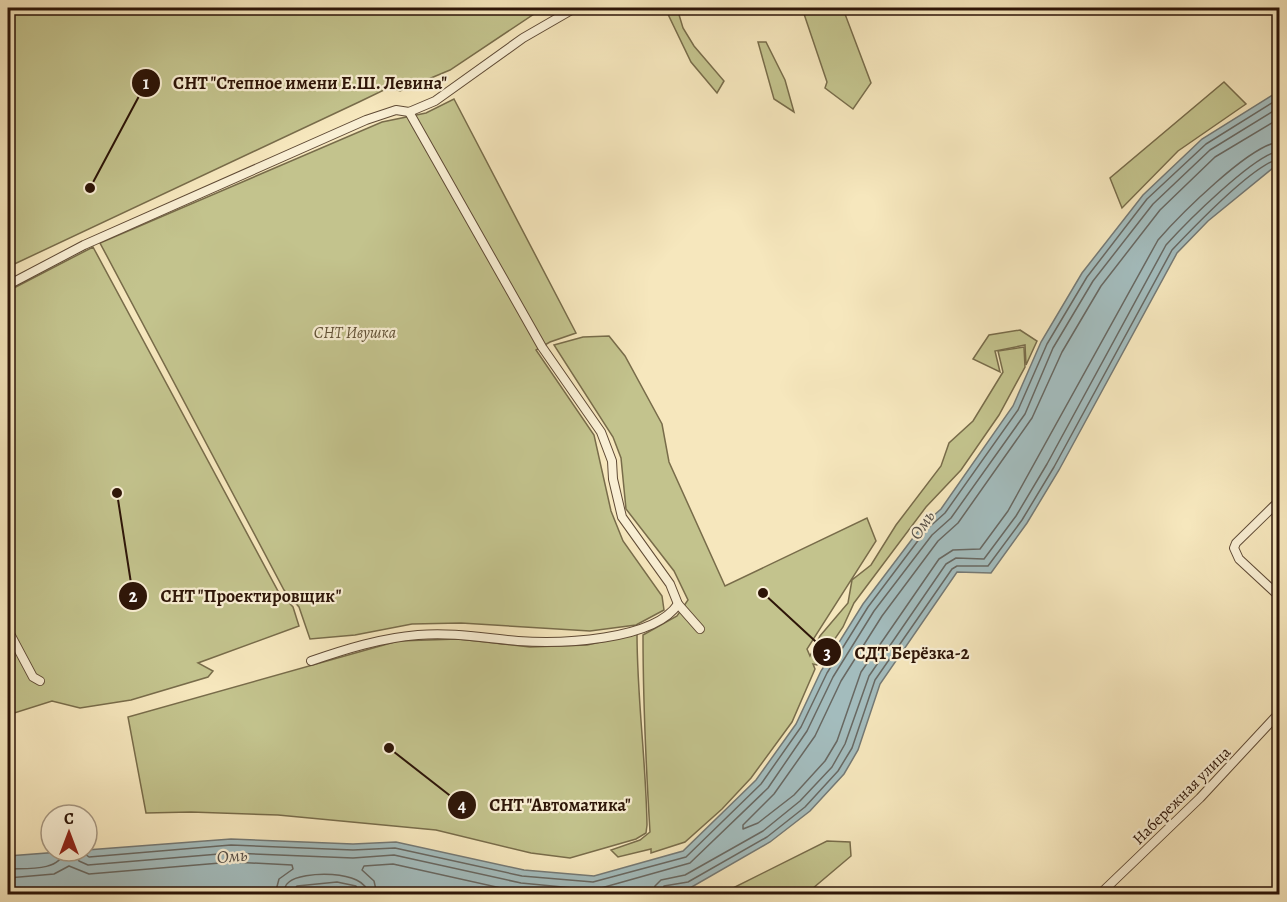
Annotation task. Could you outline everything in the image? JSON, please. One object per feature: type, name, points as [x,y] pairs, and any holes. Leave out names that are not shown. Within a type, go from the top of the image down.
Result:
[{"type":"street","points":[[8,285],[84,245],[366,120],[396,110],[410,112],[435,101],[523,38],[575,8]]},
{"type":"street","points":[[410,112],[542,347],[601,432],[612,461],[613,479],[622,517],[670,584],[678,604],[700,629]]},
{"type":"street","points":[[1280,500],[1236,543],[1234,548],[1239,559],[1280,597]]},
{"type":"street","points":[[311,661],[391,638],[418,635],[455,633],[520,641],[581,640],[639,630],[671,615],[678,604]]},
{"type":"street","points":[[8,630],[33,676],[40,681]]},
{"type":"street","name":"Набережная улица","points":[[1100,894],[1200,798],[1280,712]]},
{"type":"green space","points":[[8,8],[543,8],[450,70],[400,91],[390,87],[8,267]]},
{"type":"green space","points":[[665,8],[677,8],[683,28],[694,46],[724,81],[717,93],[691,62]]},
{"type":"green space","points":[[802,8],[841,8],[845,14],[871,83],[853,109],[825,88],[827,82]]},
{"type":"green space","points":[[758,42],[766,42],[785,80],[794,112],[774,99]]},
{"type":"green space","points":[[1224,82],[1246,104],[1178,151],[1122,208],[1110,178]]},
{"type":"green space","name":"СНТ Ивушка","points":[[454,99],[576,333],[550,342],[536,350],[594,435],[611,511],[623,541],[662,596],[664,610],[636,625],[590,631],[461,623],[412,624],[355,635],[310,639],[299,607],[284,590],[100,243],[382,122],[426,113]]},
{"type":"green space","points":[[93,247],[278,591],[293,607],[299,626],[198,663],[213,671],[208,677],[131,700],[80,708],[52,701],[8,715],[8,291]]},
{"type":"green space","points":[[1020,330],[1037,341],[1026,365],[1025,345],[995,351],[1000,372],[973,359],[989,335]]},
{"type":"green space","points":[[609,336],[625,356],[662,424],[669,462],[725,586],[867,518],[876,541],[807,649],[810,656],[820,636],[848,603],[852,580],[871,565],[896,525],[941,466],[949,443],[973,421],[1003,372],[998,351],[1024,347],[1025,367],[999,415],[961,470],[926,507],[854,603],[843,627],[817,665],[813,664],[815,669],[792,722],[751,778],[722,809],[685,842],[651,853],[651,849],[618,857],[611,850],[640,840],[650,832],[643,635],[677,616],[688,600],[674,571],[626,509],[621,458],[613,437],[554,345],[583,337]]},
{"type":"green space","points":[[637,634],[647,825],[646,833],[636,839],[570,858],[531,853],[436,830],[278,815],[146,813],[128,717],[398,641],[458,639],[530,647],[587,645]]},
{"type":"green space","points":[[827,841],[850,842],[851,856],[806,894],[721,894]]},
{"type":"water","name":"Омь","points":[[1279,91],[1279,163],[1208,221],[1177,253],[1059,470],[1027,523],[991,573],[957,572],[880,684],[858,750],[844,774],[810,811],[770,842],[690,888],[650,894],[365,894],[337,888],[268,894],[8,894],[8,856],[39,854],[39,863],[99,863],[99,849],[231,839],[353,844],[396,842],[524,870],[594,876],[683,851],[756,780],[796,724],[821,671],[863,604],[922,526],[941,509],[1013,406],[1041,342],[1082,273],[1143,195],[1202,139]]},
{"type":"place","name":"СНТ \"Степное имени Е.Ш. Левина\"","points":[[90,188]]},
{"type":"place","name":"СНТ \"Проектировщик\"","points":[[117,493]]},
{"type":"place","name":"СДТ Берёзка-2","points":[[763,593]]},
{"type":"place","name":"СНТ \"Автоматика\"","points":[[389,748]]}]
